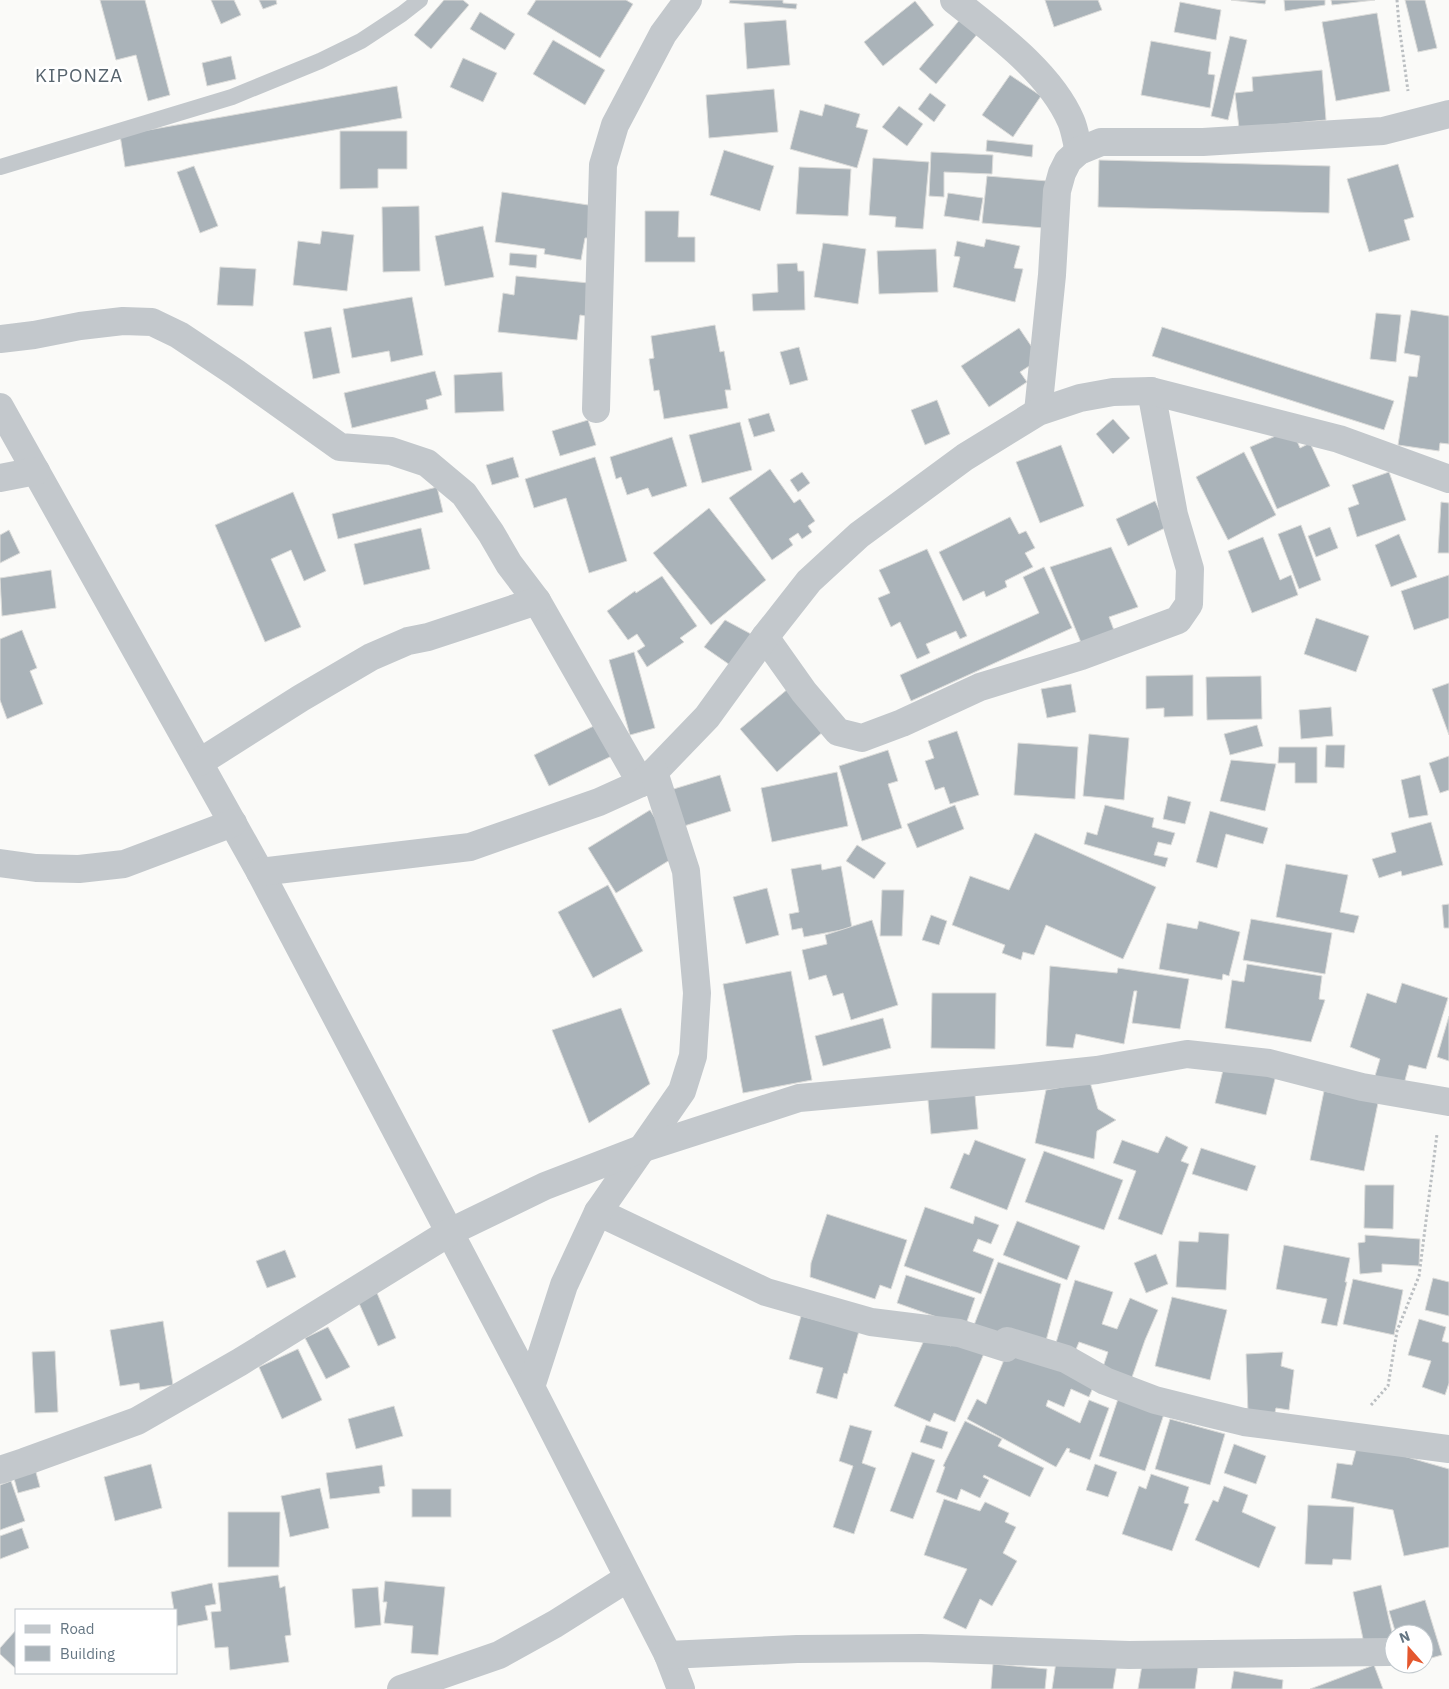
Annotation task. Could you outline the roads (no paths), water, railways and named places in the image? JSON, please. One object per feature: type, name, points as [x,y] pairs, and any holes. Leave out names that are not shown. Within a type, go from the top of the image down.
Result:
[{"type":"street","points":[[596,409],[603,165],[615,125],[663,34],[688,0]]},
{"type":"street","points":[[954,0],[1010,45],[1038,73],[1058,98],[1072,122],[1079,151]]},
{"type":"street","points":[[1038,412],[1052,275],[1057,191],[1062,173],[1068,161],[1079,151],[1101,142],[1203,142],[1384,131],[1449,114]]},
{"type":"street","points":[[0,339],[123,321],[152,322],[178,336],[236,374],[340,447],[391,452],[427,463],[464,494],[491,533],[509,564],[536,601],[647,777],[686,871],[696,993],[693,1056],[682,1091],[598,1212],[564,1285],[531,1387]]},
{"type":"street","points":[[765,636],[804,692],[838,732],[862,738],[902,723],[980,687],[1081,656],[1178,620],[1189,604],[1190,569],[1174,515],[1151,391]]},
{"type":"street","points":[[260,872],[470,846],[599,802],[647,777],[706,717],[765,636],[809,581],[859,535],[965,457],[1038,412],[1080,398],[1113,392],[1151,391],[1339,439],[1449,479]]},
{"type":"street","points":[[0,407],[260,872],[531,1387],[668,1655],[681,1689]]},
{"type":"street","points":[[0,478],[36,471]]},
{"type":"street","points":[[200,762],[301,698],[371,657],[408,641],[428,637],[536,601]]},
{"type":"street","points":[[0,863],[36,868],[80,869],[124,864],[233,823]]},
{"type":"street","points":[[0,1470],[137,1421],[240,1362],[450,1232],[545,1186],[641,1149],[799,1098],[1097,1070],[1187,1054],[1269,1063],[1362,1087],[1445,1102]]},
{"type":"street","points":[[598,1212],[766,1292],[871,1322],[959,1333],[1006,1348],[1008,1341],[1066,1359],[1105,1381],[1155,1400],[1244,1422],[1449,1449]]},
{"type":"street","points":[[401,1689],[499,1655],[555,1624],[628,1578]]},
{"type":"street","points":[[668,1655],[797,1649],[921,1648],[1129,1655],[1384,1652]]},
{"type":"lane","points":[[0,167],[232,97],[320,61],[361,41],[420,0]]},
{"type":"district","name":"KIPONZA","points":[[79,75]]}]
